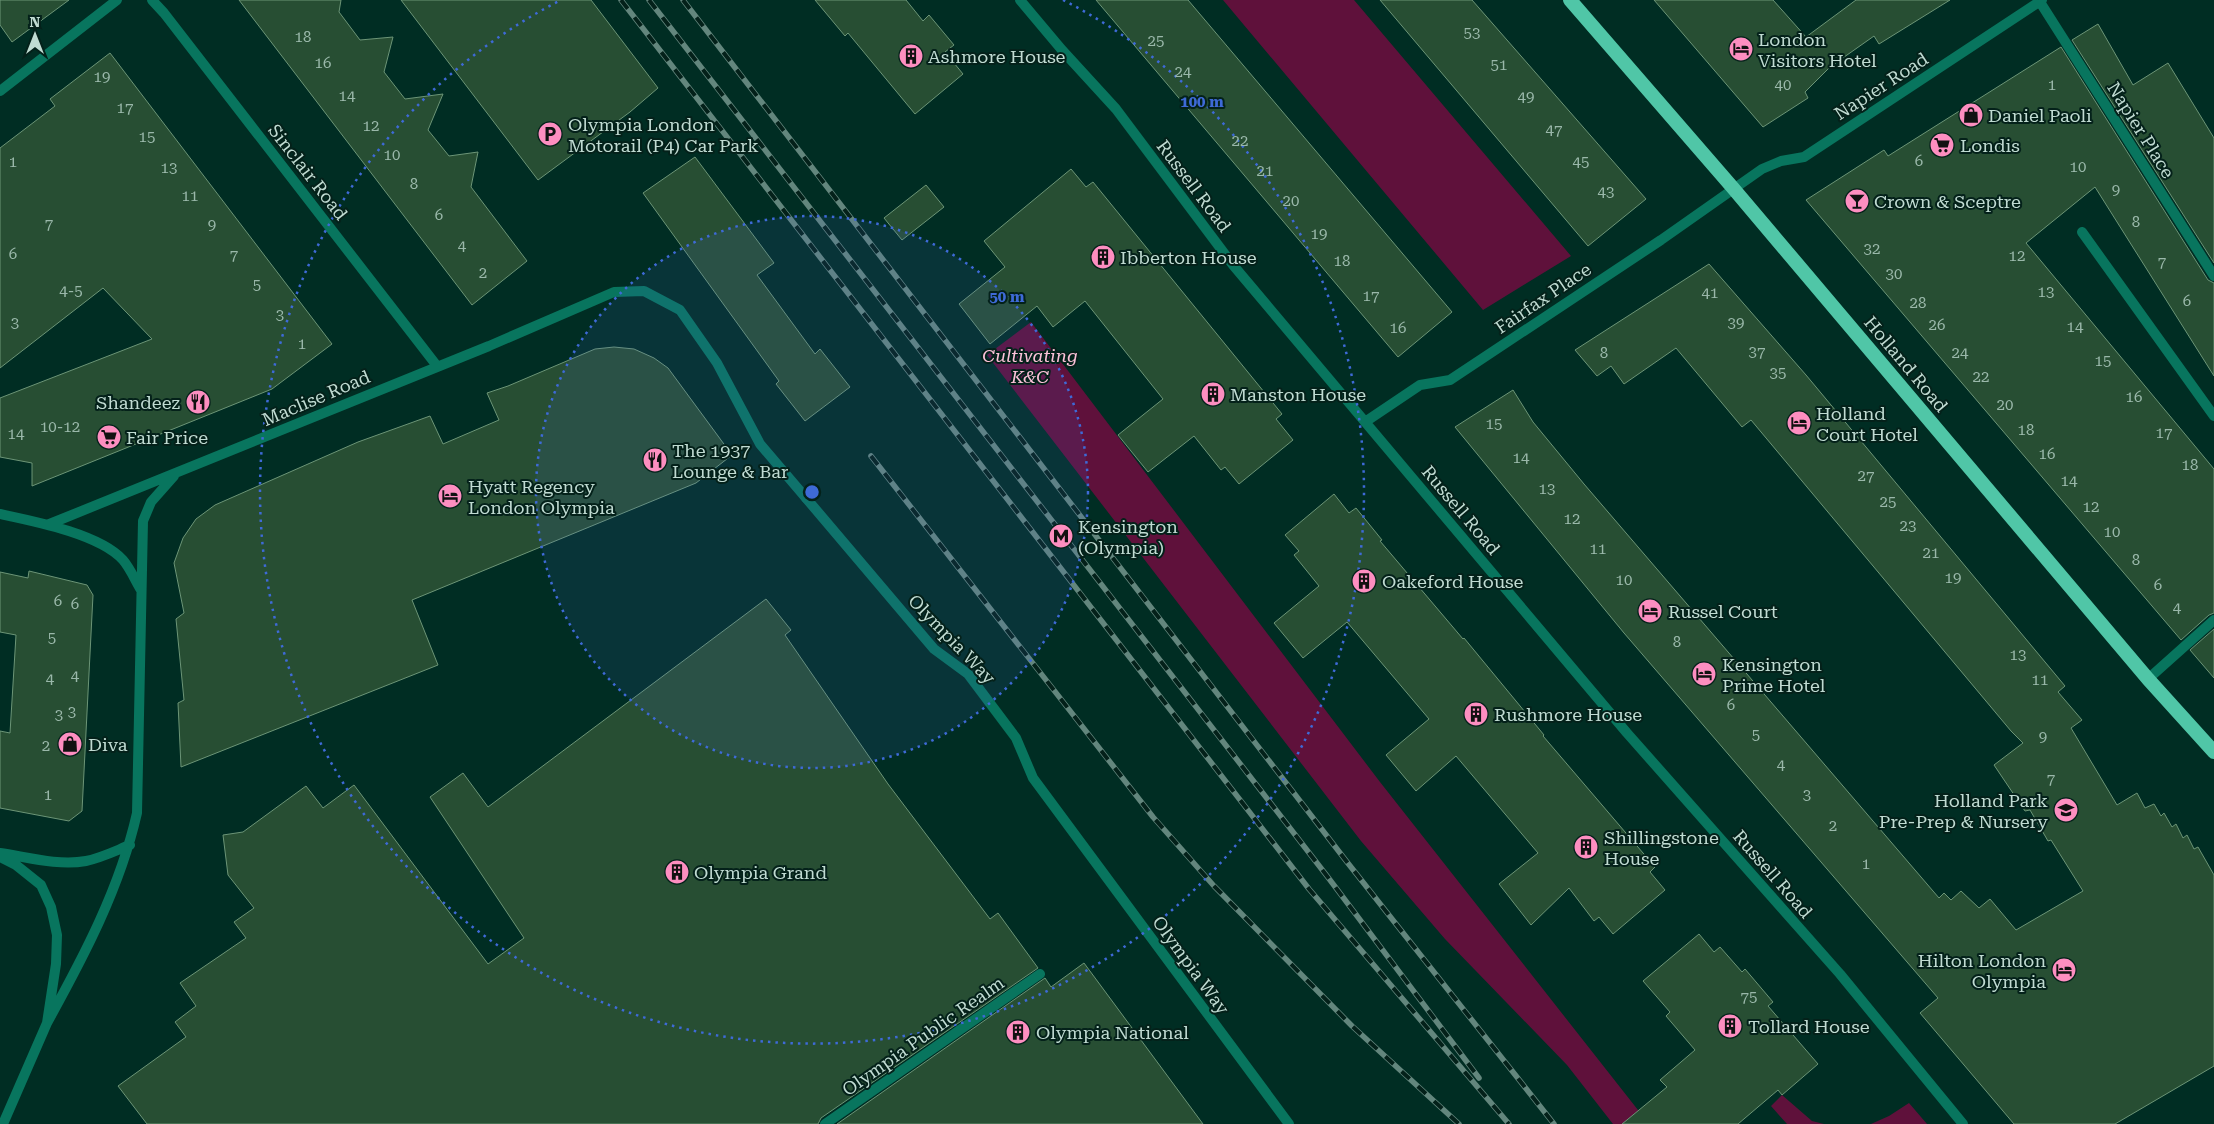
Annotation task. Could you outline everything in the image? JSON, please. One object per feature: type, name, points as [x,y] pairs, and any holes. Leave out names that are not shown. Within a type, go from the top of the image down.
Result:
[{"type":"highway","name":"Holland Road","points":[[1570,0],[1734,188],[2148,679],[2214,752]]},
{"type":"street","points":[[0,91],[117,0]]},
{"type":"street","name":"Sinclair Road","points":[[152,0],[437,366]]},
{"type":"street","name":"Russell Road","points":[[1020,0],[1062,50],[1116,109],[1233,264],[1627,734],[1840,974],[1964,1124]]},
{"type":"street","name":"Napier Road","points":[[1734,188],[1762,169],[1781,161],[1804,156],[2041,1]]},
{"type":"street","name":"Napier Place","points":[[2041,1],[2214,276]]},
{"type":"street","name":"Fairfax Place","points":[[1365,422],[1420,386],[1450,380],[1661,240],[1734,188]]},
{"type":"street","points":[[2082,232],[2214,416]]},
{"type":"street","name":"Maclise Road","points":[[48,525],[176,474],[614,292],[644,291]]},
{"type":"street","name":"Olympia Way","points":[[644,291],[680,310],[718,363],[760,444],[934,649],[968,674],[1016,738],[1033,778],[1289,1124]]},
{"type":"street","points":[[4,1124],[47,1022],[77,969],[108,904],[130,845],[137,813],[143,521],[151,502],[176,474]]},
{"type":"street","points":[[0,514],[48,525],[77,535],[115,552],[124,560],[141,590]]},
{"type":"street","points":[[2148,679],[2214,620]]},
{"type":"street","points":[[0,853],[66,862],[84,861],[130,845]]},
{"type":"street","points":[[0,857],[16,865],[40,885],[51,906],[57,935],[56,964],[47,1022]]},
{"type":"street","name":"Olympia Public Realm","points":[[825,1124],[1040,974]]},
{"type":"green space","points":[[1223,0],[1354,0],[1571,256],[1483,310]]},
{"type":"green space","name":"Cultivating K&C","points":[[1031,322],[1380,782],[1649,1124],[1613,1124],[1567,1065],[1445,939],[1361,841],[987,355]]},
{"type":"green space","points":[[1782,1095],[1812,1121],[1824,1124],[1787,1124],[1771,1106]]},
{"type":"green space","points":[[1909,1103],[1927,1124],[1871,1124],[1889,1116]]},
{"type":"building","points":[[0,0],[69,0],[12,42],[0,25]]},
{"type":"building","points":[[239,0],[341,0],[339,12],[360,40],[393,37],[384,72],[405,99],[443,94],[428,130],[449,156],[478,152],[471,187],[527,261],[472,305]]},
{"type":"building","name":"Olympia London Motorail (P4) Car Park","points":[[401,0],[591,0],[658,88],[630,112],[538,180]]},
{"type":"building","name":"Ashmore House","points":[[815,0],[906,0],[923,21],[929,15],[954,45],[945,52],[963,74],[915,114],[848,33],[845,36]]},
{"type":"building","points":[[1096,0],[1188,0],[1452,312],[1398,357]]},
{"type":"building","points":[[1380,0],[1472,0],[1646,199],[1588,246]]},
{"type":"building","points":[[1654,0],[1773,0],[1806,37],[1856,0],[1950,0],[1879,44],[1874,36],[1830,67],[1805,92],[1808,98],[1763,127]]},
{"type":"building","points":[[2098,24],[2133,85],[2168,63],[2214,138],[2214,263],[2072,40]]},
{"type":"building","points":[[2061,47],[2208,280],[2214,283],[2214,376],[2095,187],[2026,243],[2214,469],[2214,613],[2209,615],[2181,640],[1806,200],[1884,150],[1888,156]]},
{"type":"building","points":[[110,53],[332,344],[272,389],[32,486],[32,463],[0,457],[0,398],[152,339],[103,288],[0,368],[0,148],[55,106],[50,99]]},
{"type":"building","points":[[695,157],[774,263],[757,275],[815,354],[820,349],[850,387],[805,421],[776,384],[779,381],[643,193]]},
{"type":"building","points":[[1071,169],[1086,187],[1093,182],[1282,414],[1276,419],[1293,440],[1239,484],[1225,467],[1221,470],[1194,436],[1148,472],[1118,435],[1163,399],[1085,301],[1053,327],[1037,306],[990,344],[959,304],[1005,267],[984,241]]},
{"type":"building","points":[[926,185],[944,207],[902,240],[884,218]]},
{"type":"building","points":[[1709,264],[1806,375],[2065,686],[2058,692],[2082,720],[2071,728],[2117,805],[2137,793],[2145,808],[2154,804],[2161,816],[2164,813],[2172,827],[2176,824],[2183,838],[2187,835],[2194,849],[2198,847],[2214,875],[2214,1066],[2115,1124],[2014,1124],[1920,1013],[1938,998],[1624,633],[1455,427],[1513,390],[1533,422],[1584,484],[1939,898],[1944,893],[1951,900],[1961,891],[1979,908],[1990,899],[2016,930],[2083,891],[2051,840],[2048,841],[2030,810],[2025,811],[1994,765],[2023,743],[1751,420],[1742,427],[1676,348],[1624,384],[1611,366],[1597,376],[1575,350]]},
{"type":"building","name":"Hyatt Regency London Olympia","points":[[614,347],[634,349],[654,358],[668,368],[732,455],[696,483],[412,600],[438,665],[181,767],[178,703],[184,700],[176,619],[184,613],[174,563],[183,538],[196,519],[215,505],[358,442],[430,416],[443,444],[499,420],[487,393],[595,349]]},
{"type":"building","points":[[1334,494],[1349,513],[1356,508],[1382,540],[1380,541],[1464,638],[1543,736],[1655,867],[1650,872],[1665,890],[1613,934],[1599,917],[1594,921],[1569,888],[1531,925],[1499,884],[1538,853],[1456,756],[1416,791],[1386,755],[1429,719],[1347,622],[1303,658],[1274,623],[1319,586],[1294,555],[1299,551],[1285,535]]},
{"type":"building","points":[[29,571],[87,585],[93,595],[82,811],[69,821],[0,808],[0,731],[10,733],[16,635],[0,632],[0,572],[28,578]]},
{"type":"building","name":"Olympia Grand","points":[[766,599],[791,630],[785,635],[888,784],[990,919],[998,913],[1038,968],[821,1118],[818,1124],[147,1124],[118,1086],[186,1037],[175,1022],[196,1006],[180,983],[246,938],[234,922],[254,908],[228,875],[223,835],[243,832],[306,786],[323,808],[354,785],[488,964],[524,938],[430,797],[463,773],[488,807]]},
{"type":"building","points":[[2214,629],[2214,678],[2190,650]]},
{"type":"building","name":"Tollard House","points":[[1699,934],[1714,952],[1720,947],[1742,972],[1745,969],[1773,1002],[1768,1006],[1818,1064],[1782,1095],[1778,1090],[1738,1124],[1622,1124],[1667,1087],[1660,1080],[1695,1050],[1666,1016],[1670,1012],[1643,981]]},
{"type":"building","name":"Olympia National","points":[[1084,963],[1203,1124],[837,1124],[1045,978],[1051,987]]},
{"type":"railway","points":[[621,0],[1309,889],[1509,1124]]},
{"type":"railway","points":[[649,0],[1327,876],[1479,1078]]},
{"type":"railway","points":[[683,0],[1347,862],[1554,1124]]},
{"type":"railway","points":[[871,456],[1153,817],[1214,886],[1352,1026],[1459,1124]]},
{"type":"place","name":"London Visitors Hotel","points":[[1741,49]]},
{"type":"place","name":"Ashmore House","points":[[911,56]]},
{"type":"place","name":"Daniel Paoli","points":[[1971,115]]},
{"type":"place","name":"Olympia London Motorail (P4) Car Park","points":[[550,134]]},
{"type":"place","name":"Londis","points":[[1942,145]]},
{"type":"place","name":"Crown & Sceptre","points":[[1857,201]]},
{"type":"place","name":"Ibberton House","points":[[1103,257]]},
{"type":"place","name":"Manston House","points":[[1213,394]]},
{"type":"place","name":"Shandeez","points":[[198,402]]},
{"type":"place","name":"Holland Court Hotel","points":[[1799,423]]},
{"type":"place","name":"Fair Price","points":[[109,437]]},
{"type":"place","name":"The 1937 Lounge & Bar","points":[[655,460]]},
{"type":"place","name":"Hyatt Regency London Olympia","points":[[450,496]]},
{"type":"place","name":"Kensington (Olympia)","points":[[1061,536]]},
{"type":"place","name":"Oakeford House","points":[[1364,581]]},
{"type":"place","name":"Russel Court","points":[[1650,611]]},
{"type":"place","name":"Kensington Prime Hotel","points":[[1704,674]]},
{"type":"place","name":"Rushmore House","points":[[1476,714]]},
{"type":"place","name":"Diva","points":[[70,744]]},
{"type":"place","name":"Holland Park Pre-Prep & Nursery","points":[[2066,810]]},
{"type":"place","name":"Shillingstone House","points":[[1586,847]]},
{"type":"place","name":"Olympia Grand","points":[[677,872]]},
{"type":"place","name":"Hilton London Olympia","points":[[2064,970]]},
{"type":"place","name":"Tollard House","points":[[1730,1026]]},
{"type":"place","name":"Olympia National","points":[[1018,1032]]}]
